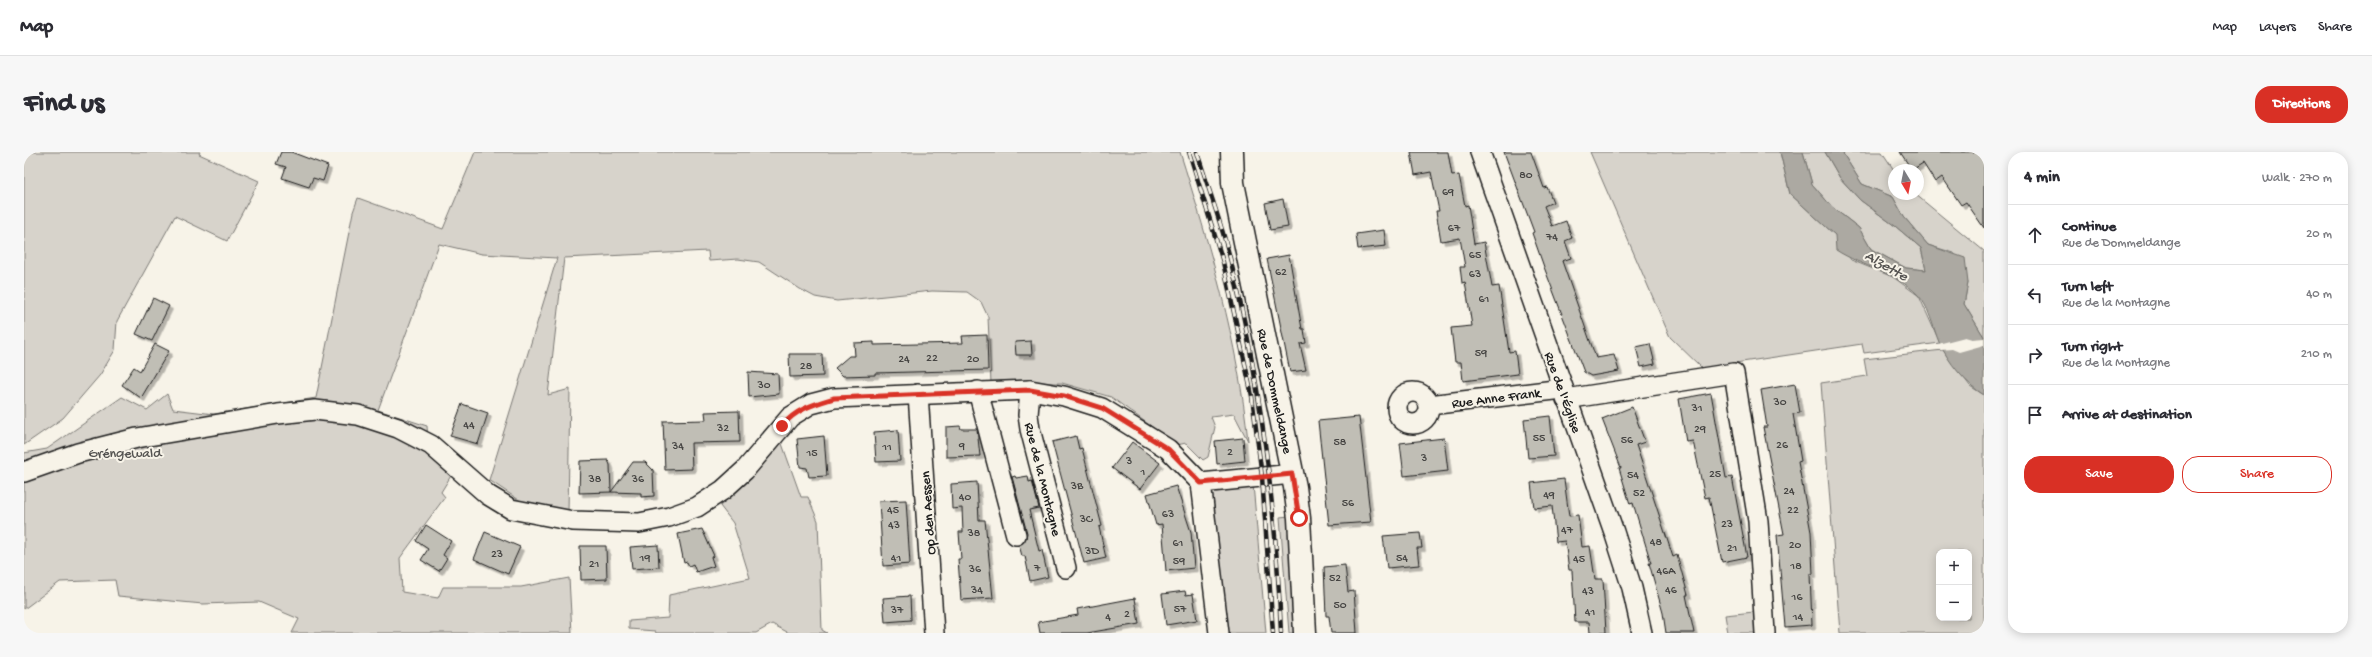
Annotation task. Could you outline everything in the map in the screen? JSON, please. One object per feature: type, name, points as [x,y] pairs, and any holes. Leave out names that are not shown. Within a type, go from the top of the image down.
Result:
[{"type":"main road","name":"Rue de Dommeldange","points":[[1232,152],[1233,183],[1292,474],[1299,518],[1305,633]]},
{"type":"street","name":"Rue de l'Église","points":[[1480,152],[1614,532],[1632,588],[1642,633]]},
{"type":"street","name":"Rue Anne Frank","points":[[1429,405],[1565,394],[1734,373],[1758,521],[1765,633]]},
{"type":"street","points":[[24,472],[78,453],[137,438],[278,414],[315,410],[358,415],[398,428],[431,445],[488,495],[511,509],[573,521],[639,523],[669,517],[697,507],[723,490],[745,470],[790,417],[811,404],[834,398],[1030,390],[1064,396],[1102,408],[1168,449],[1201,483],[1219,633]]},
{"type":"street","name":"Rue de la Montagne","points":[[1030,390],[1028,415],[1030,430],[1066,568]]},
{"type":"street","points":[[978,391],[1016,535]]},
{"type":"street","name":"Op den Aessen","points":[[918,394],[934,633]]},
{"type":"street","points":[[1201,483],[1292,474]]},
{"type":"green space","points":[[24,152],[200,152],[199,154],[259,181],[227,241],[175,216],[117,321],[115,350],[100,375],[63,418],[24,445]]},
{"type":"green space","name":"Gréngewald","points":[[475,152],[1180,152],[1222,295],[1237,367],[1248,441],[1234,414],[1211,417],[1215,427],[1208,457],[1203,460],[1186,443],[1177,445],[1111,397],[1062,383],[991,383],[988,317],[981,302],[967,292],[932,291],[837,301],[815,297],[759,262],[738,259],[709,261],[708,251],[564,258],[548,395],[570,389],[568,513],[522,502],[489,480],[557,258],[482,254],[439,244],[378,410],[427,426],[429,455],[452,474],[441,492],[445,497],[400,558],[402,592],[438,598],[443,587],[521,587],[569,578],[572,633],[292,633],[299,619],[259,602],[203,604],[118,596],[115,580],[60,582],[24,609],[24,453],[47,449],[122,397],[147,410],[167,394],[173,409],[214,414],[316,398],[353,212],[358,198],[443,229]]},
{"type":"green space","points":[[1590,152],[1780,152],[1790,194],[1835,235],[1851,260],[1893,277],[1919,296],[1940,343],[1864,353],[1862,344],[1702,368],[1670,337]]},
{"type":"green space","points":[[1803,152],[1825,152],[1840,178],[1860,200],[1895,226],[1921,248],[1926,270],[1906,268],[1871,249],[1859,228],[1832,207],[1812,184]]},
{"type":"green space","points":[[1842,152],[1882,152],[1890,164],[1888,164],[1888,195],[1862,184]]},
{"type":"green space","points":[[1895,200],[1922,200],[1984,251],[1984,337],[1964,304],[1968,283],[1954,253],[1928,245],[1904,217]]},
{"type":"green space","points":[[1943,350],[1970,386],[1984,395],[1984,628],[1981,633],[1840,633],[1821,383],[1867,376],[1864,359]]},
{"type":"green space","points":[[780,438],[801,497],[808,497],[818,521],[822,630],[827,633],[789,633],[772,624],[756,633],[656,633],[655,631],[629,629],[629,621],[668,618],[669,595],[750,578],[733,523],[720,506],[750,479]]},
{"type":"green space","points":[[1253,484],[1266,633],[1225,633],[1208,498],[1213,490]]},
{"type":"green space","points":[[1289,516],[1295,633],[1289,633],[1280,517]]},
{"type":"green space","points":[[1754,612],[1755,633],[1728,633],[1725,615]]},
{"type":"water","name":"Alzette","points":[[1780,152],[1803,152],[1812,184],[1832,207],[1859,228],[1871,249],[1906,268],[1926,270],[1921,248],[1895,226],[1860,200],[1840,178],[1825,152],[1842,152],[1862,184],[1888,195],[1888,200],[1895,200],[1904,217],[1928,245],[1965,258],[1968,283],[1964,304],[1984,337],[1984,395],[1964,379],[1947,357],[1939,342],[1925,305],[1918,295],[1900,281],[1836,250],[1835,235],[1790,194]]},
{"type":"pier","points":[[1965,337],[1972,339],[1984,338],[1984,345],[1959,352],[1952,349],[1941,350],[1938,344]]},
{"type":"building","points":[[281,152],[291,152],[328,166],[323,181],[313,178],[309,187],[282,178],[286,167],[276,164]]},
{"type":"building","points":[[1411,152],[1448,152],[1452,176],[1459,175],[1465,206],[1468,205],[1474,244],[1484,242],[1492,287],[1499,286],[1509,352],[1515,351],[1518,374],[1463,381],[1461,362],[1455,362],[1451,328],[1472,326],[1465,282],[1462,283],[1460,267],[1465,267],[1460,238],[1441,241],[1436,211],[1439,211],[1431,172],[1415,175]]},
{"type":"building","points":[[1504,152],[1531,152],[1544,188],[1547,187],[1553,202],[1544,206],[1552,226],[1566,221],[1572,238],[1565,241],[1571,258],[1562,261],[1596,358],[1614,355],[1619,371],[1591,376],[1584,372],[1544,267],[1532,233],[1534,232]]},
{"type":"building","points":[[1900,152],[1984,152],[1984,228],[1966,202],[1961,205],[1942,177],[1935,182],[1923,163],[1908,164]]},
{"type":"building","points":[[1283,199],[1288,227],[1270,230],[1265,203]]},
{"type":"building","points":[[1384,230],[1386,246],[1358,249],[1356,234]]},
{"type":"building","points":[[1289,255],[1302,329],[1304,329],[1306,343],[1300,344],[1306,370],[1290,372],[1267,259]]},
{"type":"building","points":[[153,298],[169,306],[152,341],[136,334]]},
{"type":"building","points":[[987,335],[988,370],[875,373],[875,375],[843,376],[835,368],[849,356],[855,356],[854,343],[874,342],[874,345],[963,343],[962,336]]},
{"type":"building","points":[[1031,341],[1032,355],[1016,355],[1015,342]]},
{"type":"building","points":[[155,344],[169,351],[141,398],[122,385],[134,367],[140,371]]},
{"type":"building","points":[[1650,344],[1655,364],[1641,367],[1636,347]]},
{"type":"building","points":[[789,354],[822,354],[823,376],[790,377]]},
{"type":"building","points":[[748,372],[778,374],[779,394],[749,397]]},
{"type":"building","points":[[1795,384],[1800,413],[1793,414],[1801,461],[1798,462],[1811,532],[1813,574],[1810,574],[1812,625],[1785,627],[1777,535],[1784,534],[1763,427],[1767,427],[1761,390]]},
{"type":"building","points":[[1711,393],[1726,478],[1732,477],[1747,557],[1722,562],[1709,497],[1705,498],[1693,441],[1686,442],[1679,399]]},
{"type":"building","points":[[462,404],[488,413],[478,444],[450,436]]},
{"type":"building","points":[[1632,407],[1645,442],[1636,445],[1673,557],[1677,555],[1688,595],[1686,595],[1694,633],[1666,633],[1663,613],[1649,563],[1651,563],[1633,503],[1630,504],[1619,468],[1621,468],[1602,419]]},
{"type":"building","points":[[739,411],[740,442],[691,443],[692,469],[665,470],[663,421],[706,420],[705,412]]},
{"type":"building","points":[[1550,416],[1554,456],[1528,458],[1524,419]]},
{"type":"building","points":[[1359,417],[1371,522],[1329,525],[1318,421]]},
{"type":"building","points":[[960,426],[961,429],[977,429],[980,456],[946,457],[946,427]]},
{"type":"building","points":[[898,430],[900,461],[876,462],[874,432]]},
{"type":"building","points":[[824,436],[827,476],[809,477],[807,468],[800,467],[797,439]]},
{"type":"building","points":[[1076,436],[1079,449],[1082,448],[1102,526],[1099,527],[1106,558],[1084,563],[1052,442]]},
{"type":"building","points":[[1243,438],[1245,461],[1217,464],[1215,441]]},
{"type":"building","points":[[1444,438],[1448,471],[1404,476],[1400,443]]},
{"type":"building","points":[[1132,442],[1160,463],[1140,489],[1112,468]]},
{"type":"building","points":[[608,460],[610,465],[611,492],[579,493],[580,461]]},
{"type":"building","points":[[633,462],[645,462],[653,470],[654,496],[641,497],[641,493],[611,492]]},
{"type":"building","points":[[1015,476],[1016,478],[1028,476],[1029,482],[1032,481],[1039,508],[1029,510],[1039,551],[1042,550],[1048,577],[1030,581],[1025,556],[1022,556],[1019,545],[1026,538],[1027,533],[1012,477]]},
{"type":"building","points":[[1564,479],[1569,516],[1578,515],[1582,547],[1590,546],[1595,579],[1603,579],[1606,633],[1590,633],[1589,622],[1575,622],[1572,570],[1569,570],[1565,541],[1556,542],[1552,506],[1534,508],[1531,483]]},
{"type":"building","points":[[977,482],[979,520],[985,520],[993,598],[961,600],[958,559],[961,559],[959,532],[963,532],[962,508],[952,509],[951,484]]},
{"type":"building","points":[[1176,486],[1191,532],[1194,568],[1166,571],[1162,524],[1156,525],[1147,494]]},
{"type":"building","points":[[906,500],[910,564],[883,566],[879,501]]},
{"type":"building","points":[[426,525],[451,541],[443,555],[447,558],[439,571],[421,560],[428,549],[416,541]]},
{"type":"building","points":[[702,529],[714,556],[711,557],[714,566],[696,572],[693,564],[689,566],[687,562],[684,563],[678,534]]},
{"type":"building","points":[[485,532],[520,547],[508,574],[474,559]]},
{"type":"building","points":[[1420,533],[1422,548],[1417,548],[1419,565],[1387,568],[1383,536]]},
{"type":"building","points":[[658,545],[659,567],[632,569],[630,547]]},
{"type":"building","points":[[580,546],[606,546],[607,579],[581,580]]},
{"type":"building","points":[[1345,565],[1348,592],[1354,591],[1357,633],[1331,633],[1329,616],[1326,616],[1324,567]]},
{"type":"building","points":[[1185,591],[1186,595],[1193,594],[1197,620],[1166,625],[1162,594]]},
{"type":"building","points":[[910,596],[911,620],[885,622],[883,598]]},
{"type":"building","points":[[1135,598],[1139,624],[1087,633],[1040,633],[1038,622],[1078,615],[1077,609]]},
{"type":"railway","points":[[1189,152],[1223,262],[1252,396],[1262,477],[1273,633]]},
{"type":"railway","points":[[1197,152],[1227,248],[1242,308],[1251,354],[1259,400],[1271,493],[1279,586],[1281,633]]},
{"type":"route","points":[[782,426],[790,417],[811,404],[834,398],[1030,390],[1064,396],[1102,408],[1168,449],[1201,483],[1292,474],[1299,518]]}]
